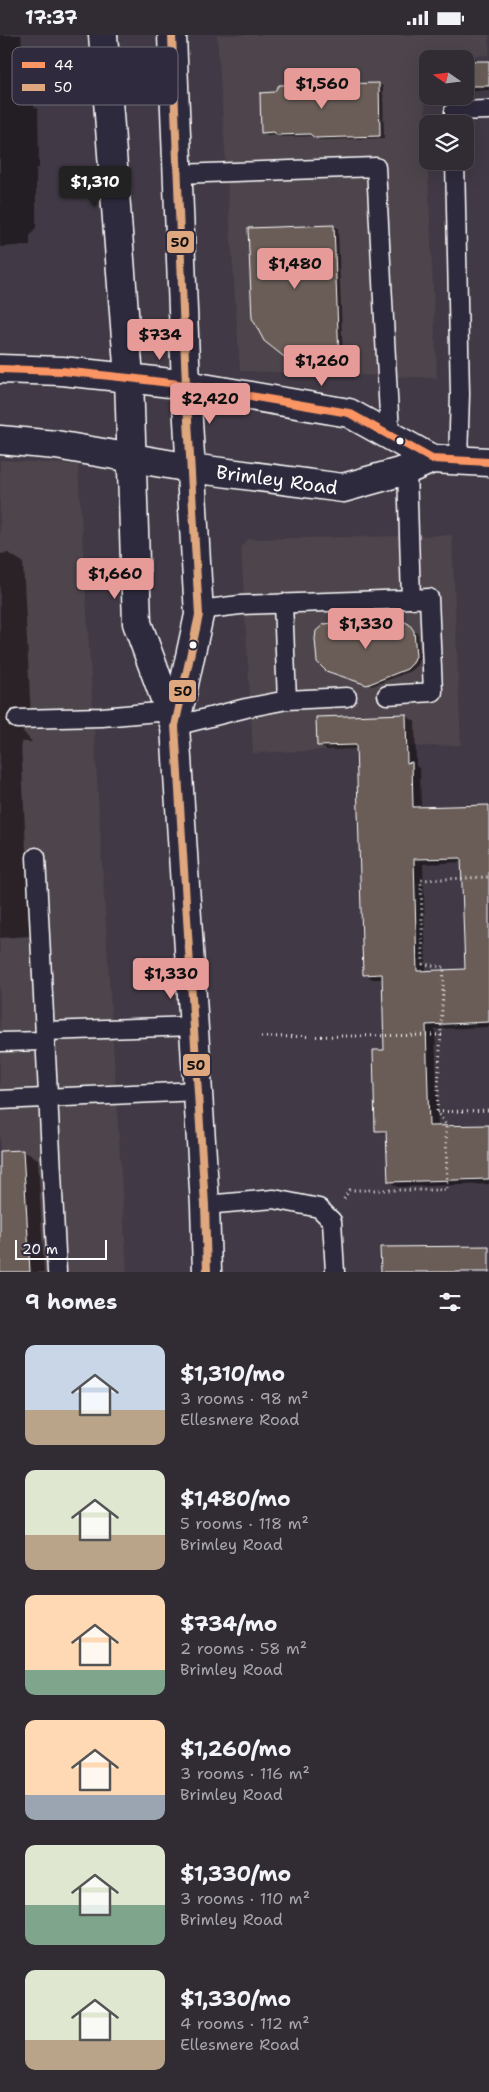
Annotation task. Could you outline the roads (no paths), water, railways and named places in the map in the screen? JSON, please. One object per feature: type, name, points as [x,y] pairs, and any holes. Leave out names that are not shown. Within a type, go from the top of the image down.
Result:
[{"type":"main road","points":[[108,105],[128,378],[137,623],[172,719],[194,1026],[208,1272]]},
{"type":"main road","points":[[172,719],[199,610],[186,385],[175,105]]},
{"type":"main road","name":"Brimley Road","points":[[0,369],[62,371],[186,385],[349,413],[390,435],[445,460]]},
{"type":"main road","name":"Brimley Road","points":[[0,440],[56,445],[191,468],[343,488],[445,460],[489,463]]},
{"type":"lane","points":[[454,115],[454,111],[489,110]]},
{"type":"lane","points":[[178,174],[376,167],[390,435]]},
{"type":"lane","points":[[445,460],[460,394],[455,170]]},
{"type":"lane","points":[[407,470],[411,599]]},
{"type":"lane","points":[[199,610],[283,603],[428,598],[434,692],[387,695]]},
{"type":"lane","points":[[364,601],[364,621]]},
{"type":"lane","points":[[283,603],[287,700]]},
{"type":"lane","points":[[17,719],[102,717],[172,719],[287,700],[347,697]]},
{"type":"lane","points":[[36,857],[57,1272]]},
{"type":"lane","points":[[0,1042],[46,1036],[194,1026]]},
{"type":"lane","points":[[0,1100],[198,1091]]},
{"type":"lane","points":[[205,1205],[274,1199],[319,1208],[332,1221],[335,1272]]}]
